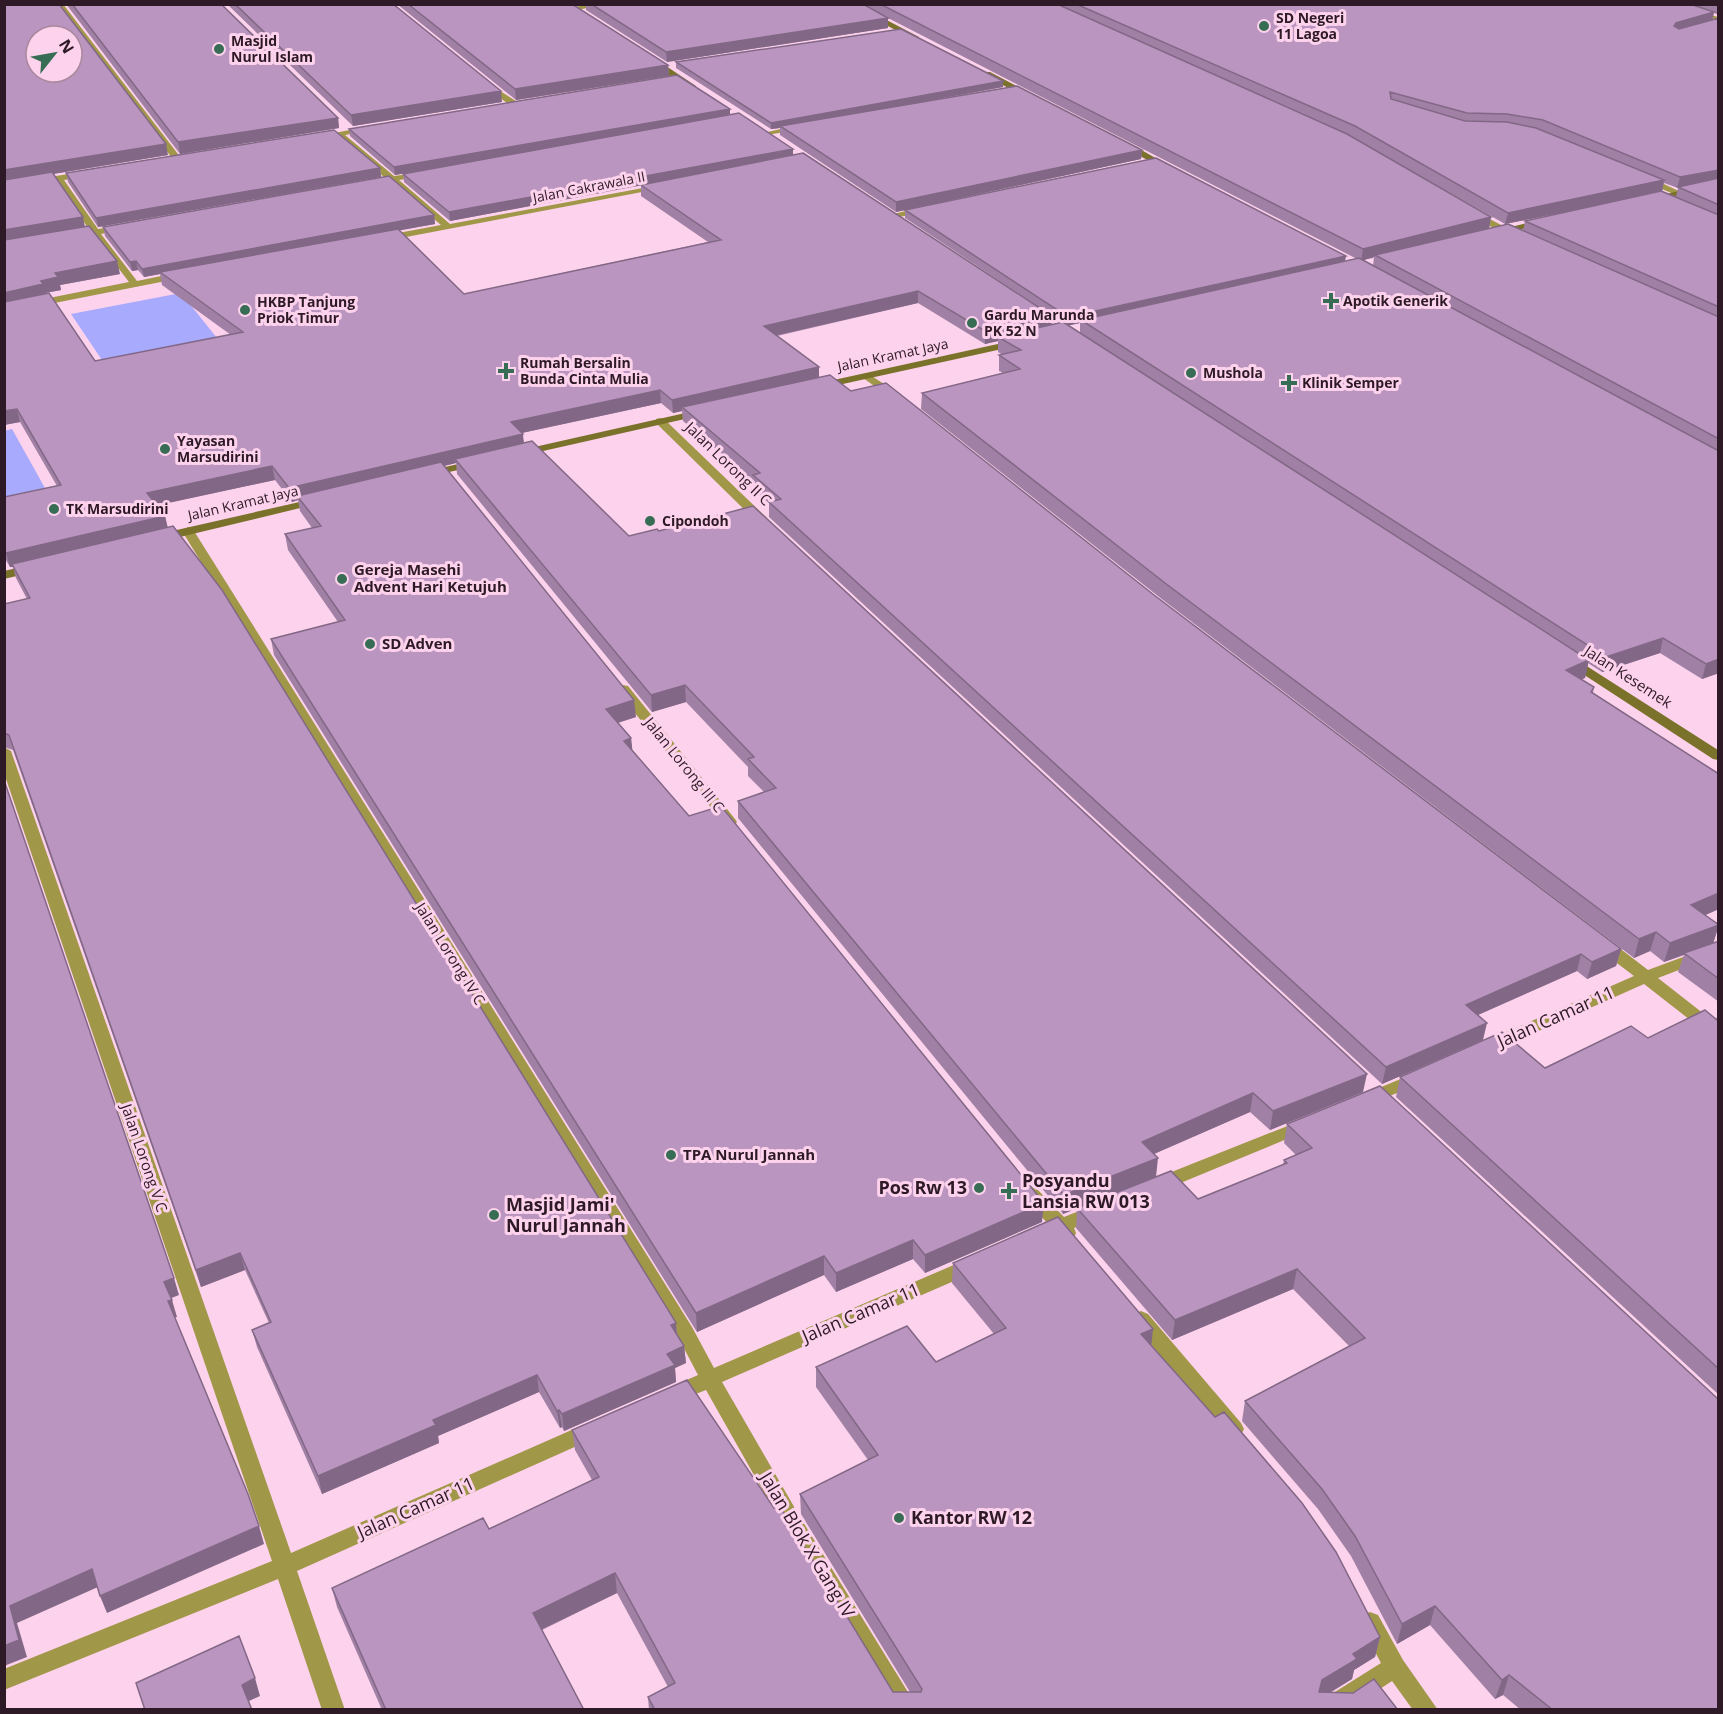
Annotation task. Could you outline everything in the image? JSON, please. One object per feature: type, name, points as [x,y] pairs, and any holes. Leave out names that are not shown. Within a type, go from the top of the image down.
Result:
[{"type":"street","points":[[59,4],[178,160]]},
{"type":"street","points":[[569,7],[604,4]]},
{"type":"street","points":[[850,4],[919,40]]},
{"type":"street","points":[[1664,4],[1719,19]]},
{"type":"street","points":[[569,7],[582,15]]},
{"type":"street","points":[[1708,27],[1719,24]]},
{"type":"street","points":[[882,32],[899,30]]},
{"type":"street","points":[[642,54],[698,89]]},
{"type":"street","points":[[662,66],[673,65]]},
{"type":"street","points":[[978,69],[1038,100]]},
{"type":"street","points":[[476,77],[516,105]]},
{"type":"street","points":[[668,80],[680,78]]},
{"type":"street","points":[[1006,91],[1018,89]]},
{"type":"street","points":[[504,107],[527,103]]},
{"type":"street","points":[[767,133],[813,125]]},
{"type":"street","points":[[304,139],[344,130],[374,128]]},
{"type":"street","points":[[758,128],[777,140]]},
{"type":"street","points":[[344,130],[393,179],[447,226]]},
{"type":"street","points":[[1117,141],[1177,172]]},
{"type":"street","points":[[168,162],[190,158]]},
{"type":"street","points":[[1138,166],[1157,161]]},
{"type":"street","points":[[4,187],[102,172]]},
{"type":"street","points":[[358,185],[428,173]]},
{"type":"street","points":[[1633,174],[1679,193]]},
{"type":"street","points":[[58,179],[134,283]]},
{"type":"street","points":[[1637,202],[1719,184]]},
{"type":"street","name":"Jalan Cakrawala II","points":[[378,239],[669,186]]},
{"type":"street","points":[[1659,197],[1675,204]]},
{"type":"street","points":[[890,216],[936,207]]},
{"type":"street","points":[[881,210],[900,223]]},
{"type":"street","points":[[1466,210],[1524,239]]},
{"type":"street","points":[[1482,236],[1559,218]]},
{"type":"street","points":[[61,238],[129,226]]},
{"type":"street","points":[[4,310],[192,273]]},
{"type":"street","name":"Jalan Kramat Jaya","points":[[810,388],[1031,339]]},
{"type":"street","points":[[867,376],[902,401]]},
{"type":"street","points":[[513,455],[717,408]]},
{"type":"street","name":"Jalan Lorong II C","points":[[660,421],[680,443],[776,532]]},
{"type":"street","points":[[412,478],[449,475],[490,460]]},
{"type":"street","name":"Jalan Kramat Jaya","points":[[153,540],[324,499]]},
{"type":"street","name":"Jalan Lorong IV C","points":[[188,531],[685,1332],[710,1379]]},
{"type":"street","points":[[4,575],[50,564]]},
{"type":"street","name":"Jalan Kesemek","points":[[1558,652],[1719,756]]},
{"type":"street","name":"Jalan Lorong III C","points":[[616,681],[736,830]]},
{"type":"street","name":"Jalan Lorong V C","points":[[4,751],[334,1710]]},
{"type":"street","points":[[1590,935],[1719,1033]]},
{"type":"street","name":"Jalan Camar 11","points":[[1476,1052],[1646,977],[1719,949]]},
{"type":"street","points":[[1348,1107],[1375,1091],[1433,1071]]},
{"type":"street","points":[[1375,1091],[1394,1108]]},
{"type":"street","points":[[1147,1190],[1327,1116]]},
{"type":"street","points":[[1022,1182],[1080,1248]]},
{"type":"street","points":[[1028,1240],[1114,1203]]},
{"type":"street","name":"Jalan Camar 11","points":[[657,1402],[984,1259]]},
{"type":"street","points":[[1131,1308],[1247,1444]]},
{"type":"street","name":"Jalan Blok X Gang IV","points":[[710,1379],[843,1608],[908,1710]]},
{"type":"street","name":"Jalan Camar 11","points":[[4,1680],[285,1566],[605,1425]]},
{"type":"street","points":[[1360,1602],[1395,1667],[1428,1710]]},
{"type":"street","points":[[1327,1710],[1395,1667]]},
{"type":"shaded area","points":[[181,293],[221,343],[106,366],[71,314]]},
{"type":"shaded area","points":[[12,429],[50,497],[5,507],[4,431]]},
{"type":"building","points":[[4,4],[59,4],[74,24],[24,24],[24,84],[84,84],[84,37],[166,144],[4,170]]},
{"type":"building","points":[[72,4],[221,4],[338,118],[178,142]]},
{"type":"building","points":[[235,4],[393,4],[501,91],[351,115]]},
{"type":"building","points":[[408,4],[572,4],[668,65],[515,89]]},
{"type":"building","points":[[591,4],[863,4],[888,18],[666,52]]},
{"type":"building","points":[[880,4],[1057,4],[1347,134],[1491,217],[1363,249]]},
{"type":"building","points":[[1076,4],[1690,4],[1714,12],[1676,23],[1674,26],[1679,29],[1719,18],[1719,170],[1680,177],[1543,120],[1507,114],[1467,113],[1390,92],[1391,99],[1465,121],[1507,122],[1536,128],[1664,180],[1508,213],[1355,126]]},
{"type":"building","points":[[901,29],[1003,81],[771,123],[676,62]]},
{"type":"building","points":[[677,75],[730,109],[394,167],[349,129]]},
{"type":"building","points":[[1017,86],[1142,150],[896,202],[780,126]]},
{"type":"building","points":[[739,113],[793,149],[449,212],[403,174]]},
{"type":"building","points":[[334,130],[380,168],[96,218],[66,173]]},
{"type":"building","points":[[803,153],[1052,316],[985,331],[918,291],[764,326],[819,367],[672,400],[660,390],[511,422],[523,434],[289,488],[272,466],[147,493],[165,516],[6,553],[4,550],[4,497],[61,485],[17,409],[4,411],[4,302],[49,293],[95,361],[243,332],[160,272],[398,229],[464,294],[721,240],[641,185]]},
{"type":"building","points":[[1156,158],[1346,256],[1068,317],[905,210]]},
{"type":"building","points":[[52,172],[83,217],[4,230],[4,180]]},
{"type":"building","points":[[389,176],[434,215],[142,269],[136,261],[130,262],[103,227]]},
{"type":"building","points":[[1719,178],[1719,205],[1678,187]]},
{"type":"building","points":[[1661,191],[1719,215],[1719,307],[1525,221]]},
{"type":"building","points":[[1508,224],[1719,317],[1719,439],[1375,255]]},
{"type":"building","points":[[89,226],[117,261],[55,273],[58,277],[41,281],[43,284],[4,293],[4,240]]},
{"type":"building","points":[[1359,258],[1719,451],[1719,659],[1706,664],[1663,638],[1606,657],[1081,320]]},
{"type":"building","points":[[1063,322],[1589,660],[1566,670],[1594,687],[1591,692],[1719,774],[1719,893],[1691,905],[1719,925],[1670,943],[1656,932],[1639,939],[1165,583],[922,393],[1020,369],[999,355],[1021,350],[998,337]]},
{"type":"building","points":[[830,375],[851,391],[886,383],[1154,595],[1621,949],[1592,962],[1581,954],[1466,1005],[1487,1023],[1386,1067],[769,502],[781,499],[753,475],[760,473],[682,407]]},
{"type":"building","points":[[532,441],[629,536],[657,529],[659,531],[753,506],[1367,1074],[1273,1111],[1253,1093],[1142,1142],[1158,1158],[1064,1195],[738,801],[776,788],[748,759],[754,757],[685,685],[651,695],[455,459]]},
{"type":"building","points":[[441,462],[634,700],[606,709],[631,738],[624,741],[689,816],[721,806],[1044,1203],[925,1255],[913,1240],[836,1273],[824,1256],[696,1313],[271,639],[345,620],[285,534],[321,526],[297,496]]},
{"type":"building","points":[[173,526],[222,590],[675,1321],[676,1323],[671,1325],[684,1346],[667,1354],[675,1365],[562,1414],[559,1410],[557,1411],[537,1375],[433,1420],[436,1425],[318,1476],[252,1330],[271,1322],[240,1253],[196,1270],[9,735],[4,733],[4,604],[30,598],[12,564]]},
{"type":"building","points":[[4,780],[174,1278],[164,1282],[172,1300],[168,1301],[248,1494],[259,1526],[100,1596],[92,1569],[10,1606],[19,1640],[4,1646]]},
{"type":"building","points":[[1719,941],[1719,979],[1684,953]]},
{"type":"building","points":[[1705,1010],[1719,1020],[1719,1369],[1400,1077],[1502,1032],[1545,1068],[1631,1026],[1648,1038]]},
{"type":"building","points":[[1380,1086],[1719,1398],[1719,1710],[1553,1710],[1509,1675],[1502,1680],[1435,1606],[1402,1624],[1355,1536],[1322,1489],[1245,1401],[1365,1338],[1297,1269],[1175,1320],[1077,1208],[1171,1171],[1198,1199],[1287,1163],[1284,1160],[1312,1148],[1287,1124]]},
{"type":"building","points":[[1058,1217],[1153,1329],[1141,1334],[1215,1417],[1224,1412],[1302,1503],[1336,1552],[1380,1637],[1353,1654],[1357,1659],[1322,1680],[1319,1692],[1353,1693],[1374,1679],[1398,1710],[655,1710],[648,1697],[675,1683],[615,1573],[533,1613],[584,1710],[386,1710],[332,1588],[483,1518],[489,1529],[599,1477],[572,1430],[687,1380],[774,1508],[779,1505],[893,1692],[921,1692],[922,1689],[800,1494],[878,1455],[816,1367],[907,1326],[936,1362],[1006,1328],[953,1263]]},
{"type":"building","points":[[239,1636],[255,1678],[242,1685],[252,1710],[145,1710],[136,1683]]},
{"type":"place","name":"SD Negeri 11 Lagoa","points":[[1264,26]]},
{"type":"place","name":"Masjid Nurul Islam","points":[[219,49]]},
{"type":"place","name":"Apotik Generik","points":[[1331,301]]},
{"type":"place","name":"HKBP Tanjung Priok Timur","points":[[245,310]]},
{"type":"place","name":"Gardu Marunda PK 52 N","points":[[972,323]]},
{"type":"place","name":"Rumah Bersalin Bunda Cinta Mulia","points":[[506,371]]},
{"type":"place","name":"Mushola","points":[[1191,373]]},
{"type":"place","name":"Klinik Semper","points":[[1289,383]]},
{"type":"place","name":"Yayasan Marsudirini","points":[[165,449]]},
{"type":"place","name":"TK Marsudirini","points":[[54,509]]},
{"type":"place","name":"Cipondoh","points":[[650,521]]},
{"type":"place","name":"Gereja Masehi Advent Hari Ketujuh","points":[[342,579]]},
{"type":"place","name":"SD Adven","points":[[370,644]]},
{"type":"place","name":"TPA Nurul Jannah","points":[[671,1155]]},
{"type":"place","name":"Pos Rw 13","points":[[979,1188]]},
{"type":"place","name":"Posyandu Lansia RW 013","points":[[1009,1191]]},
{"type":"place","name":"Masjid Jami' Nurul Jannah","points":[[494,1215]]},
{"type":"place","name":"Kantor RW 12","points":[[899,1518]]}]
